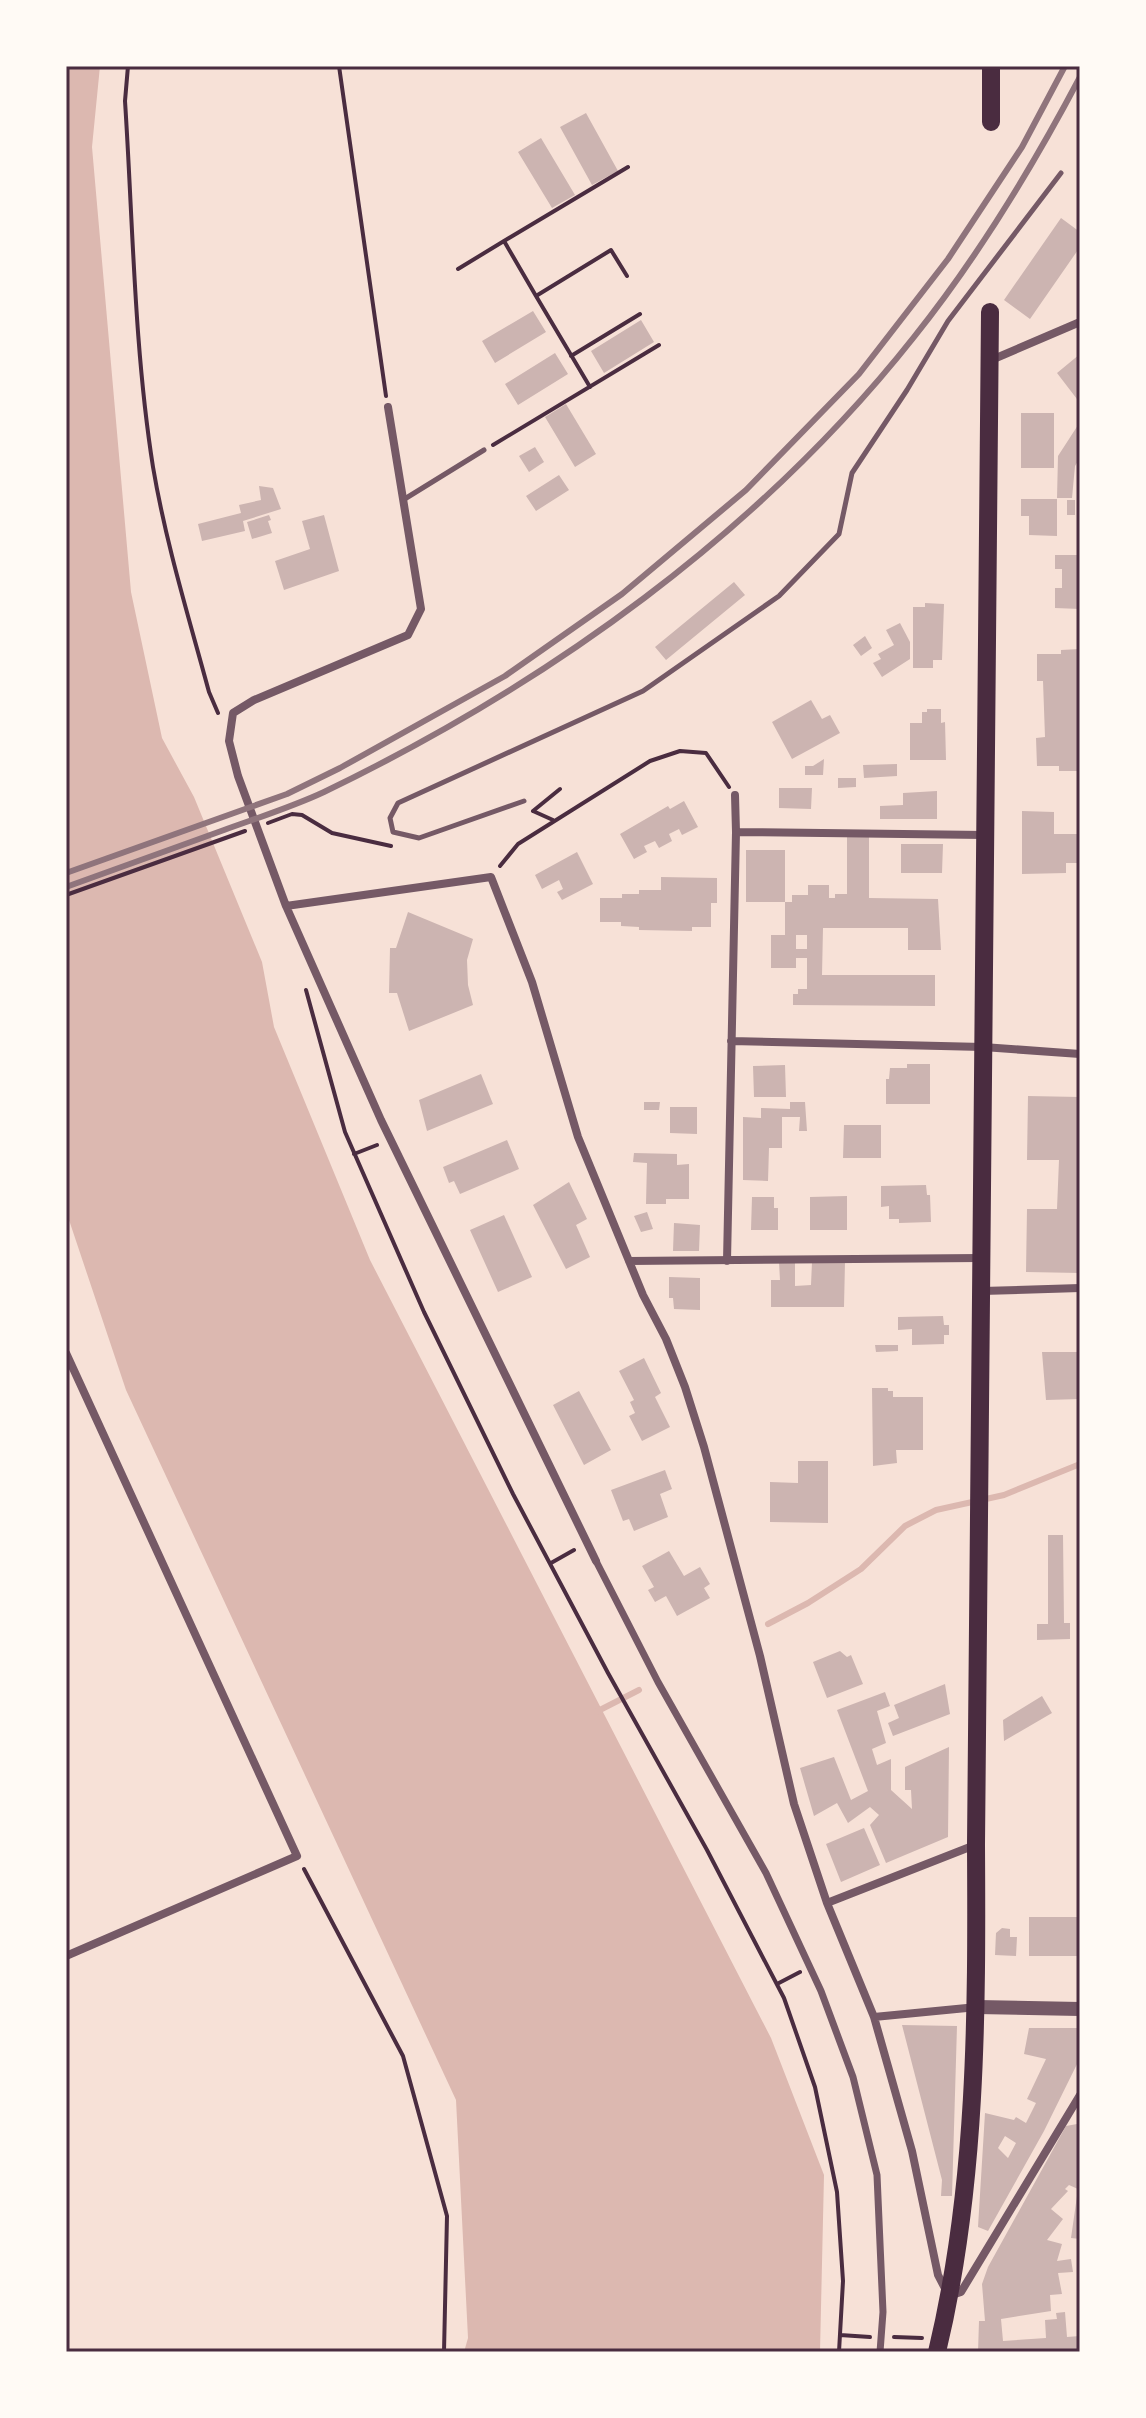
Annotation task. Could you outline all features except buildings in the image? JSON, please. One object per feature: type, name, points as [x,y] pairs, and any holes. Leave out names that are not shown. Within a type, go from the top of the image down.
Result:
[{"type":"main road","points":[[991,66],[991,122]]},
{"type":"main road","points":[[937,2352],[964,2211],[977,2007],[990,312]]},
{"type":"street","points":[[989,361],[1080,322]]},
{"type":"street","points":[[388,407],[421,609],[408,635],[254,700],[233,713],[229,741],[238,776],[286,906],[391,1139],[596,1561],[658,1682],[766,1873],[821,1991],[853,2077],[877,2175],[883,2312],[880,2352]]},
{"type":"street","points":[[727,1261],[735,795]]},
{"type":"street","points":[[736,832],[985,835]]},
{"type":"street","points":[[286,906],[491,877],[532,982],[578,1137],[685,1387],[760,1656],[794,1804],[827,1903],[874,2017],[912,2151],[938,2275],[949,2296],[961,2292],[1080,2095]]},
{"type":"street","points":[[731,1041],[983,1047],[1080,1054]]},
{"type":"street","points":[[629,1261],[983,1258]]},
{"type":"street","points":[[982,1291],[1080,1288]]},
{"type":"street","points":[[66,1353],[297,1856],[66,1956]]},
{"type":"street","points":[[827,1903],[976,1845]]},
{"type":"street","points":[[874,2017],[977,2007],[1080,2009]]},
{"type":"lane","points":[[524,801],[419,838],[393,832],[390,818],[398,803],[643,691],[779,596],[839,534],[852,473],[948,321],[1061,173]]},
{"type":"lane","points":[[403,500],[484,450]]},
{"type":"path","points":[[128,66],[125,101],[142,365],[153,467],[179,585],[209,692],[229,741]]},
{"type":"path","points":[[339,66],[388,407]]},
{"type":"path","points":[[458,269],[628,167]]},
{"type":"path","points":[[504,241],[590,387]]},
{"type":"path","points":[[536,296],[611,250],[627,276]]},
{"type":"path","points":[[571,356],[640,314]]},
{"type":"path","points":[[484,450],[659,345]]},
{"type":"path","points":[[491,877],[518,844],[650,761],[680,751],[706,753],[735,795]]},
{"type":"path","points":[[553,820],[533,811],[560,789]]},
{"type":"path","points":[[264,824],[292,814]]},
{"type":"path","points":[[66,895],[250,829]]},
{"type":"path","points":[[306,989],[345,1132],[424,1312],[513,1494],[784,1998],[815,2087],[837,2192],[843,2281],[839,2352]]},
{"type":"path","points":[[354,1154],[391,1139]]},
{"type":"path","points":[[551,1563],[587,1543]]},
{"type":"path","points":[[297,1856],[403,2056],[447,2216],[444,2352]]},
{"type":"shaded area","points":[[66,66],[100,66],[92,147],[131,592],[162,738],[194,797],[262,962],[274,1027],[370,1260],[771,2038],[824,2175],[820,2352],[464,2352],[468,2338],[456,2100],[126,1390],[66,1211]]},
{"type":"waterway","points":[[768,1624],[861,1569],[905,1526],[936,1510],[1004,1495],[1080,1464]]},
{"type":"waterway","points":[[596,1712],[639,1690]]},
{"type":"railway","points":[[66,873],[287,794],[340,768],[505,676],[622,594],[746,490],[859,374],[948,259],[1022,147],[1065,66]]},
{"type":"railway","points":[[66,887],[324,792],[489,703],[645,598],[718,539],[788,476],[853,408],[914,337],[1003,211],[1080,77]]}]
